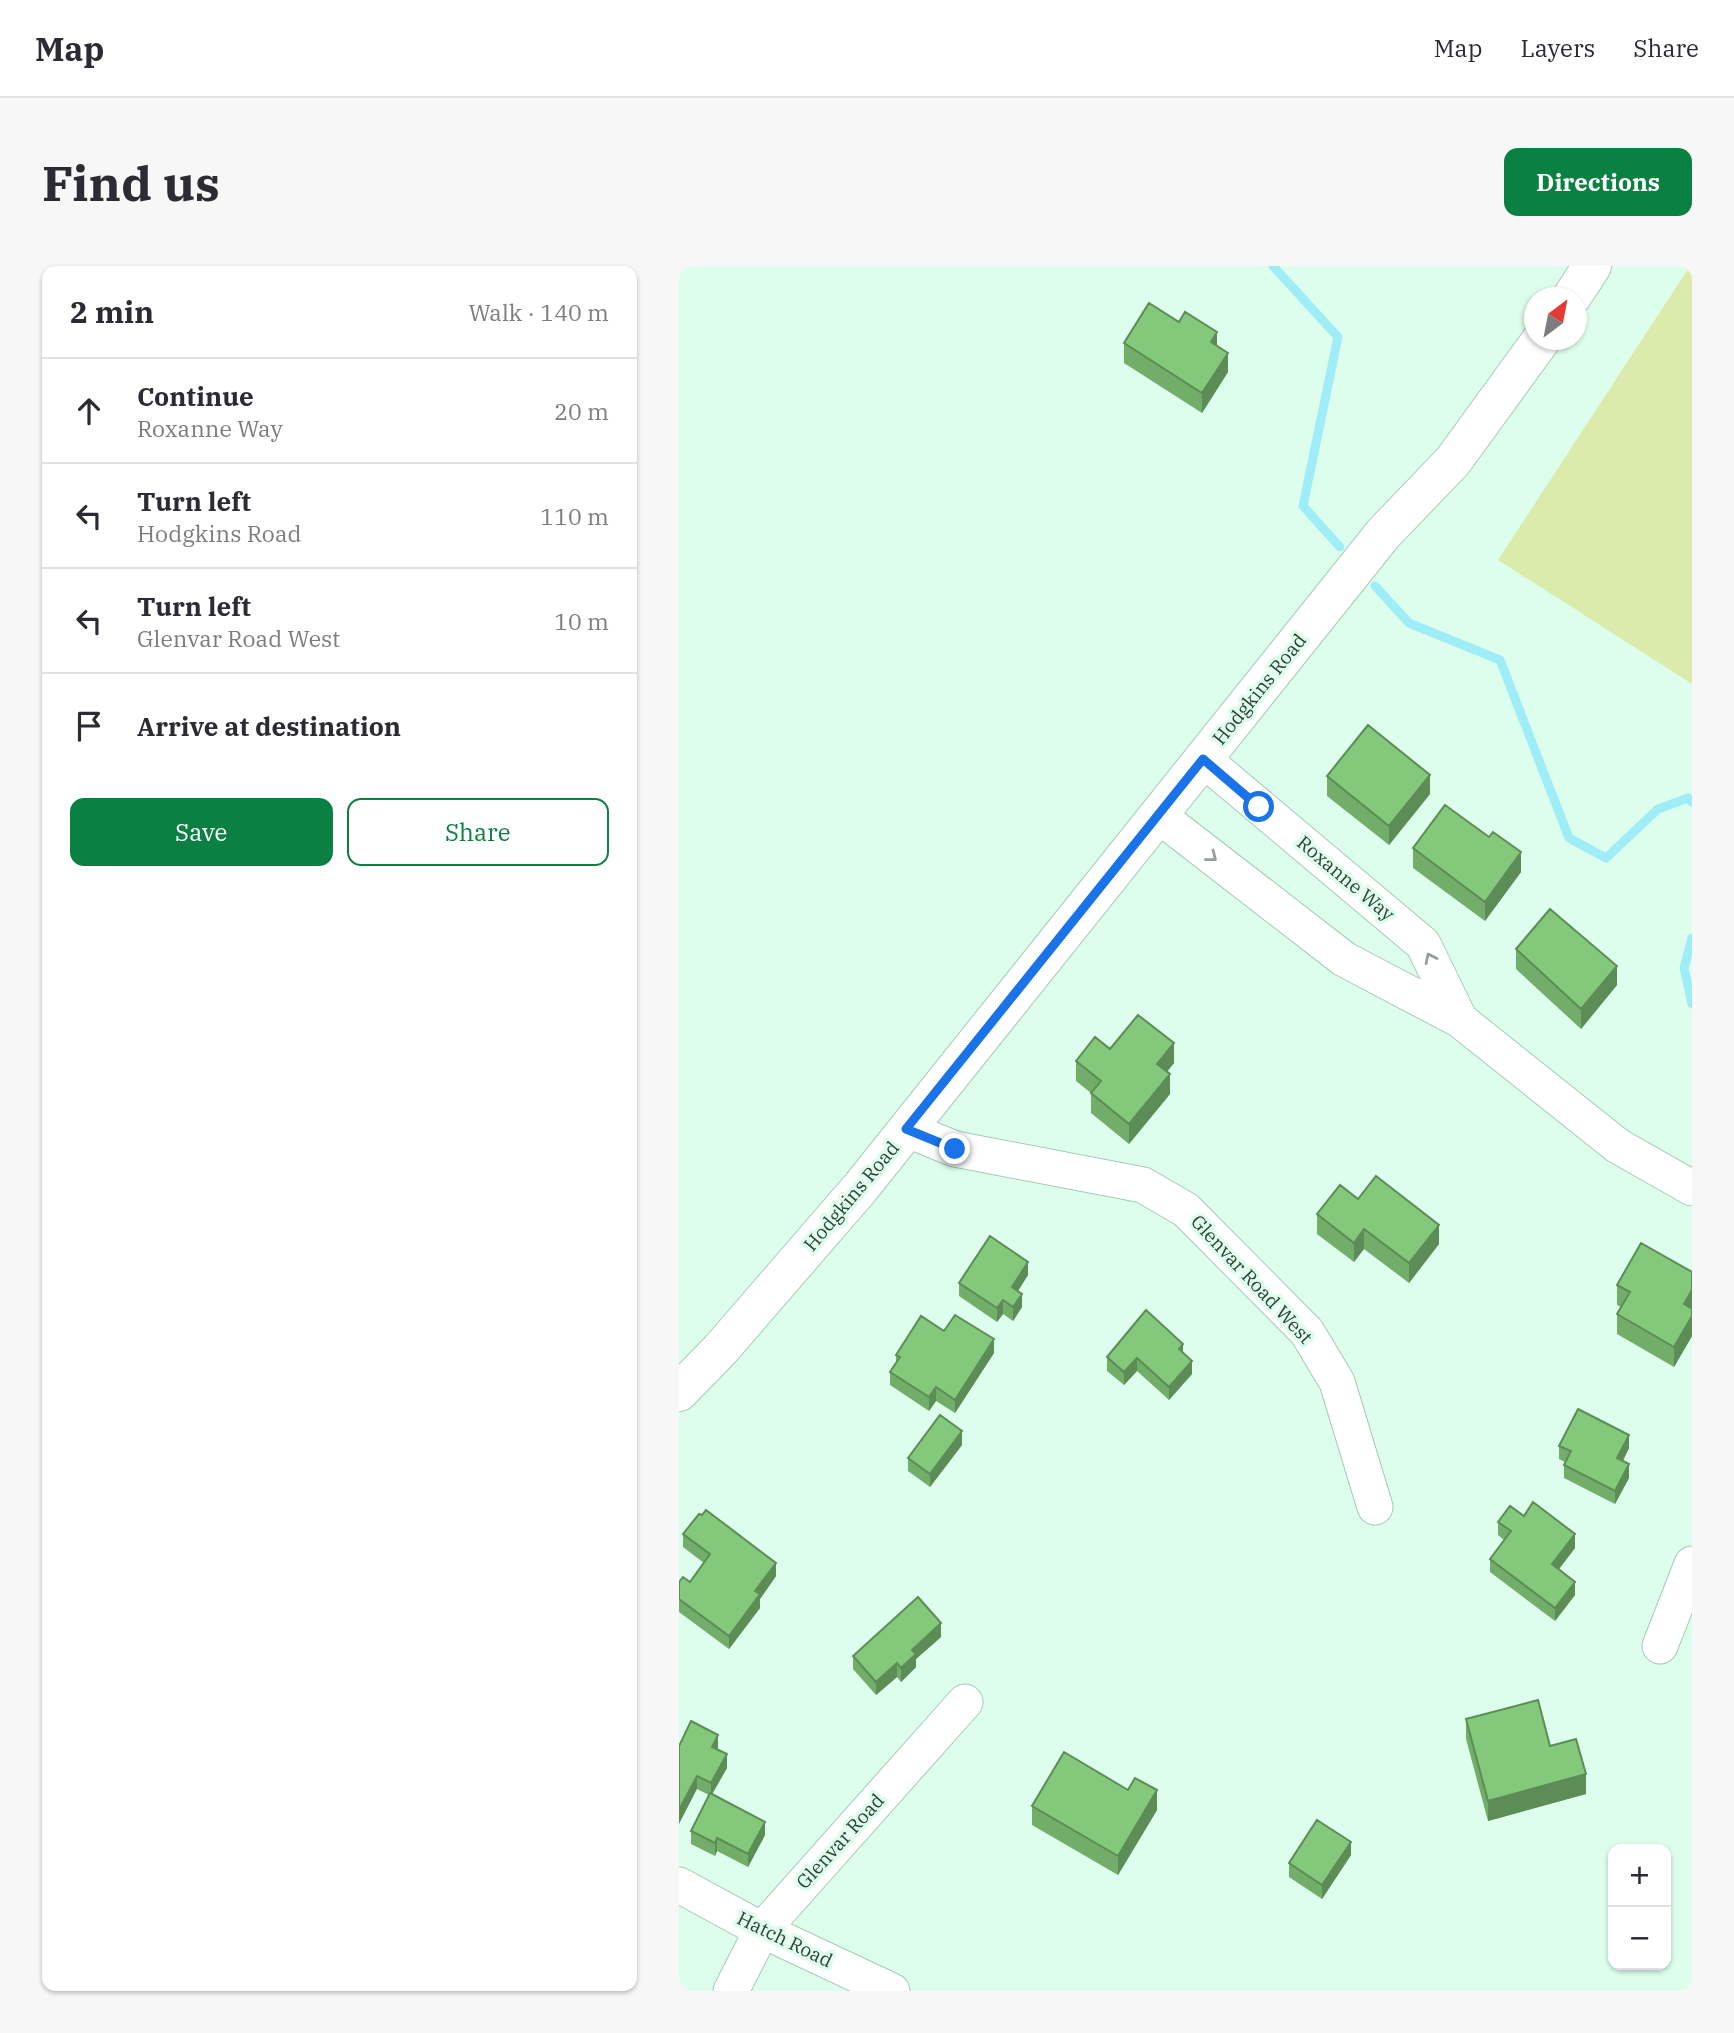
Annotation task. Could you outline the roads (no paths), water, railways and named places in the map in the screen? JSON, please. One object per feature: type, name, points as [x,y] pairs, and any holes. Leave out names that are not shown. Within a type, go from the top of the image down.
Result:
[{"type":"street","points":[[1578,287],[1593,266]]},
{"type":"street","name":"Hodgkins Road","points":[[679,1392],[720,1350],[853,1197],[1383,534],[1453,461],[1534,350]]},
{"type":"street","name":"Roxanne Way","points":[[1203,759],[1423,944],[1460,1020]]},
{"type":"street","name":"Roxanne Way","points":[[1158,815],[1344,959],[1460,1020],[1618,1146],[1692,1188]]},
{"type":"street","name":"Glenvar Road West","points":[[906,1129],[955,1149],[1143,1185],[1186,1210],[1307,1332],[1336,1382],[1375,1507]]},
{"type":"street","points":[[1660,1646],[1692,1564]]},
{"type":"street","name":"Glenvar Road","points":[[731,1991],[762,1930],[965,1702]]},
{"type":"street","name":"Hatch Road","points":[[679,1885],[762,1930],[892,1991]]},
{"type":"waterway","points":[[1273,266],[1338,337],[1303,506],[1340,547]]},
{"type":"waterway","points":[[1375,586],[1409,623],[1500,660],[1569,838],[1606,858],[1658,809],[1688,798],[1692,802]]},
{"type":"waterway","points":[[1692,938],[1684,968],[1692,1004]]}]
